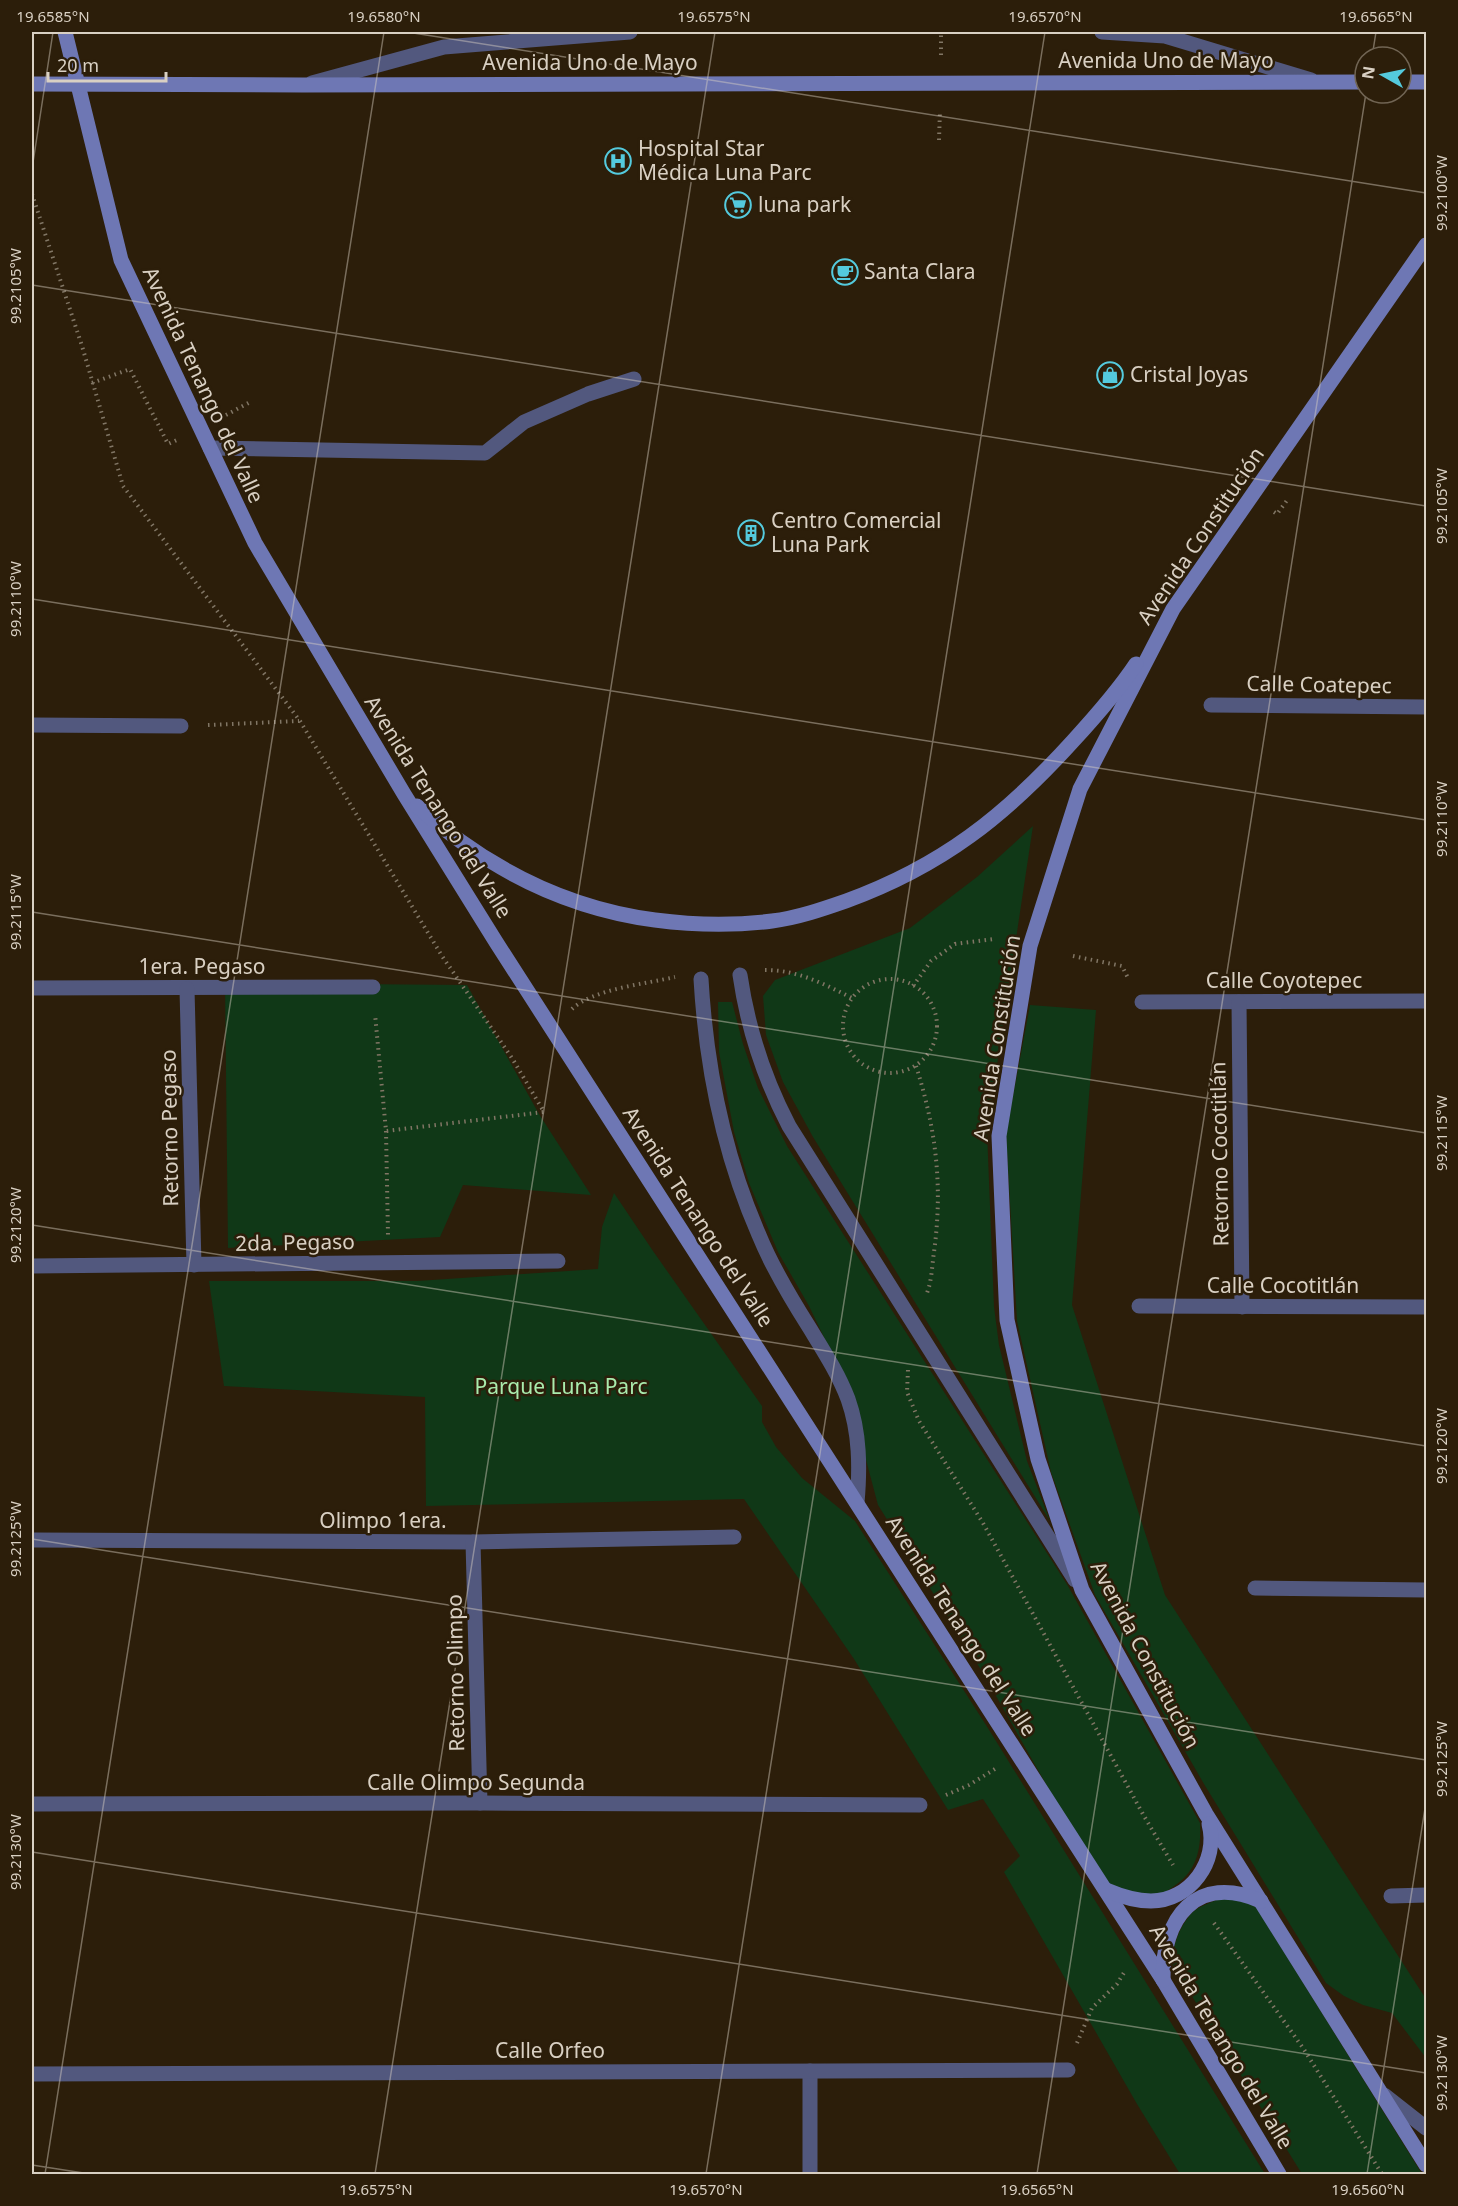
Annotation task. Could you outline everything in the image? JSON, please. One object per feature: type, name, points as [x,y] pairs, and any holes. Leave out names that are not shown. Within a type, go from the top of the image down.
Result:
[{"type":"main road","name":"Avenida Tenango del Valle","points":[[65,32],[121,260],[255,543],[404,794],[496,942],[1106,1890],[1163,1980],[1279,2175]]},
{"type":"main road","name":"Avenida Uno de Mayo","points":[[32,84],[1353,82]]},
{"type":"main road","name":"Avenida Constitución","points":[[1426,245],[1173,609],[1080,789],[1030,946],[999,1136],[1007,1320],[1038,1459],[1082,1590],[1206,1814],[1426,2165]]},
{"type":"main road","points":[[404,794],[472,851],[510,874],[592,907],[637,918],[682,924],[774,921],[826,908],[876,890],[924,866],[968,838],[1009,807],[1092,721],[1135,667],[1173,609]]},
{"type":"main road","points":[[1106,1890],[1136,1900],[1152,1902],[1168,1899],[1196,1880],[1206,1866],[1211,1849],[1211,1831],[1206,1814]]},
{"type":"main road","points":[[1163,1980],[1164,1949],[1169,1931],[1178,1916],[1196,1899],[1226,1892],[1244,1894],[1261,1900]]},
{"type":"street","points":[[303,85],[444,47],[630,32]]},
{"type":"street","points":[[1102,32],[1165,36],[1314,81]]},
{"type":"street","points":[[210,448],[485,453],[525,422],[588,394],[634,379]]},
{"type":"street","name":"Calle Coatepec","points":[[1211,705],[1426,707]]},
{"type":"street","points":[[32,725],[181,726]]},
{"type":"street","points":[[741,975],[749,1024],[759,1060],[772,1094],[789,1126],[1082,1590]]},
{"type":"street","points":[[701,978],[703,1018],[711,1066],[723,1125],[739,1182],[759,1236],[784,1287],[833,1367],[848,1400],[857,1435],[860,1468],[857,1503]]},
{"type":"street","name":"1era. Pegaso","points":[[32,988],[373,987]]},
{"type":"street","name":"Retorno Pegaso","points":[[187,989],[194,1265]]},
{"type":"street","name":"Calle Coyotepec","points":[[1142,1002],[1426,1002]]},
{"type":"street","name":"Retorno Cocotitlán","points":[[1239,1002],[1242,1307]]},
{"type":"street","name":"2da. Pegaso","points":[[32,1266],[558,1261]]},
{"type":"street","name":"Calle Cocotitlán","points":[[1139,1306],[1426,1307]]},
{"type":"street","name":"Olimpo 1era.","points":[[32,1540],[473,1542],[734,1537]]},
{"type":"street","name":"Retorno Olimpo","points":[[473,1542],[480,1803]]},
{"type":"street","points":[[1255,1588],[1426,1590]]},
{"type":"street","name":"Calle Olimpo Segunda","points":[[32,1804],[920,1805]]},
{"type":"street","points":[[1391,1896],[1426,1895]]},
{"type":"street","name":"Calle Orfeo","points":[[32,2074],[1068,2070]]},
{"type":"street","points":[[810,2071],[810,2175]]},
{"type":"street","points":[[1382,2093],[1426,2128]]},
{"type":"path","points":[[32,194],[123,486],[300,721],[442,956],[512,1058],[544,1112],[386,1131]]},
{"type":"path","points":[[92,383],[130,369],[168,444]]},
{"type":"path","points":[[181,726],[300,721]]},
{"type":"path","points":[[913,986],[931,961],[955,944],[994,939]]},
{"type":"path","points":[[1073,956],[1122,966],[1142,1002]]},
{"type":"path","points":[[895,979],[913,986],[924,994],[933,1007],[937,1023],[935,1039],[928,1054],[916,1066],[901,1072],[884,1073],[869,1068],[856,1059],[847,1046],[843,1029],[845,1013],[852,998],[864,987],[879,980],[895,979]]},
{"type":"path","points":[[373,987],[386,1131],[389,1263]]},
{"type":"path","points":[[920,1805],[969,1785],[1019,1754]]},
{"type":"path","points":[[1068,2070],[1092,2008],[1117,1984],[1140,1944]]},
{"type":"green space","points":[[1033,826],[987,1131],[994,1307],[999,1345],[1027,1461],[1050,1521],[813,1137],[783,1082],[766,1035],[763,996],[775,980],[910,928],[977,877]]},
{"type":"green space","points":[[225,983],[467,985],[539,1114],[591,1195],[463,1185],[440,1237],[228,1248]]},
{"type":"green space","points":[[718,1002],[732,1002],[758,1088],[787,1146],[1068,1586],[1200,1823],[1199,1845],[1193,1866],[1181,1881],[1152,1902],[1106,1890],[983,1673],[878,1505],[845,1381],[809,1306],[778,1252],[749,1183],[734,1132],[719,1052]]},
{"type":"green space","points":[[1030,1005],[1096,1010],[1072,1305],[1165,1595],[1426,1999],[1426,2058],[1392,2013],[1363,2005],[1344,1996],[1326,1983],[1204,1784],[1095,1595],[1051,1472],[1017,1321],[1006,1134]]},
{"type":"green space","name":"Parque Luna Parc","points":[[614,1193],[762,1406],[762,1422],[776,1447],[802,1478],[855,1521],[986,1725],[1265,2174],[1180,2174],[1137,2104],[1004,1872],[1020,1856],[983,1799],[948,1810],[854,1659],[744,1499],[426,1506],[425,1397],[224,1386],[209,1281],[417,1281],[598,1269],[602,1227]]},
{"type":"green space","points":[[1219,1899],[1240,1899],[1256,1907],[1422,2174],[1302,2174],[1172,1964],[1175,1944],[1186,1920],[1196,1910]]},
{"type":"place","name":"Hospital Star Médica Luna Parc","points":[[618,161]]},
{"type":"place","name":"luna park","points":[[738,205]]},
{"type":"place","name":"Santa Clara","points":[[845,272]]},
{"type":"place","name":"Cristal Joyas","points":[[1110,375]]},
{"type":"place","name":"Centro Comercial Luna Park","points":[[751,533]]}]
